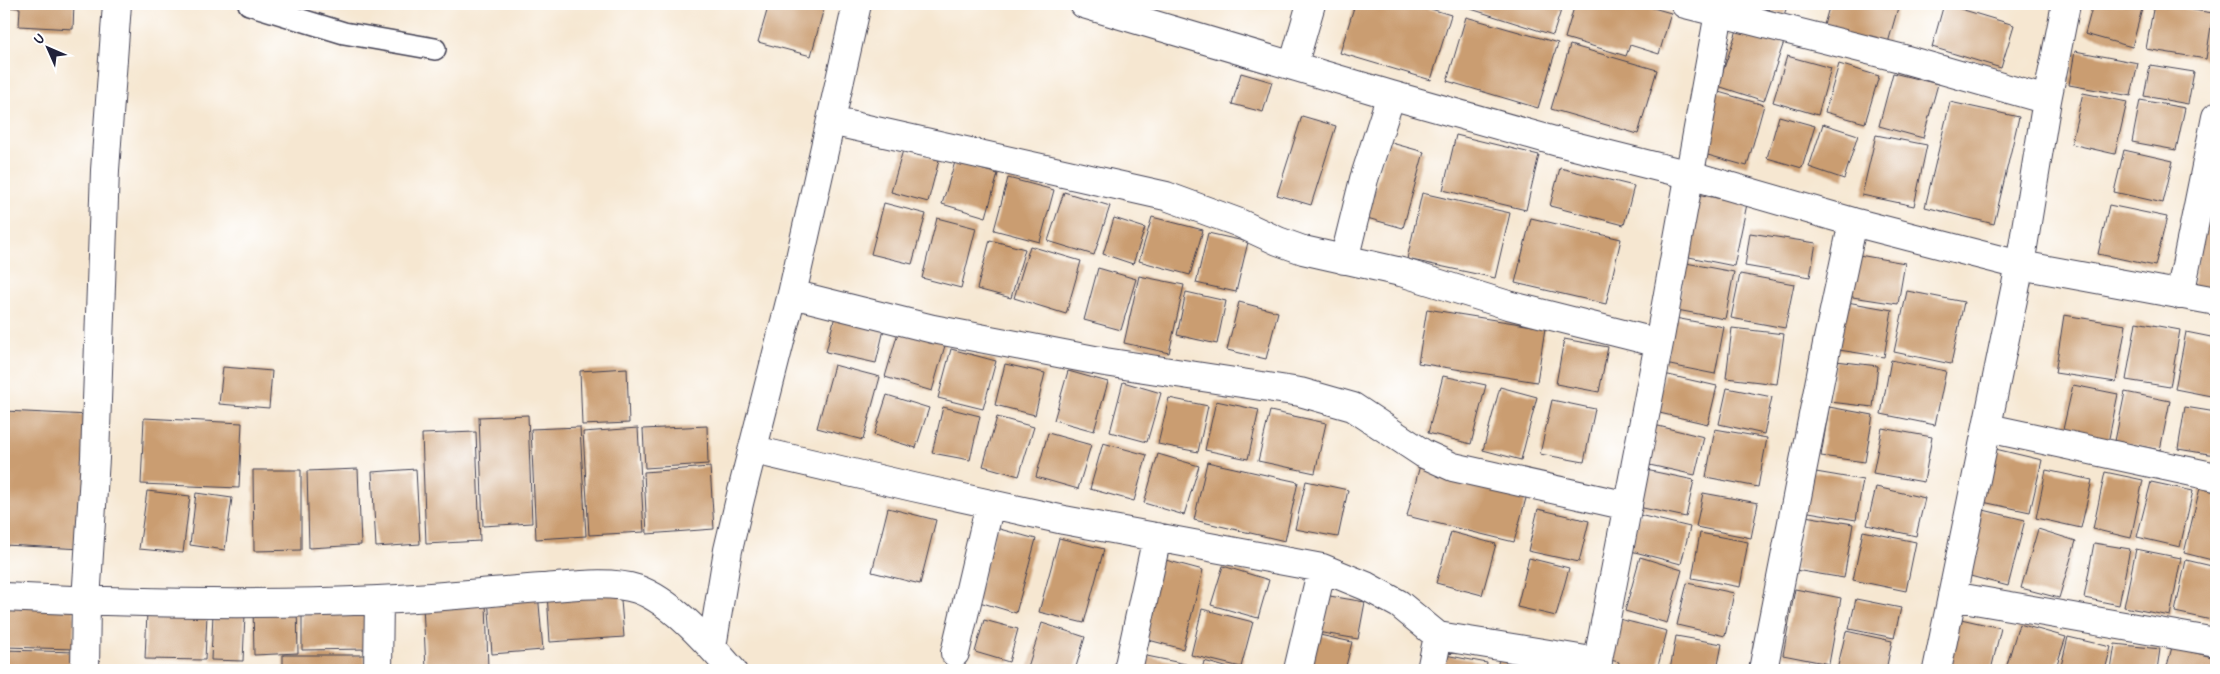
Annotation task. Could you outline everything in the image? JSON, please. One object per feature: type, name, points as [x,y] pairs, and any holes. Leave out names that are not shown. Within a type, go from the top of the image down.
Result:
[{"type":"street","points":[[85,670],[86,601],[94,458],[105,170],[117,4]]},
{"type":"street","points":[[712,647],[728,550],[792,294],[858,4]]},
{"type":"street","points":[[1084,4],[1391,96],[1558,142],[1690,175],[1853,222],[2020,264],[2216,301]]},
{"type":"street","points":[[1294,66],[1311,4]]},
{"type":"street","points":[[1685,4],[1900,58],[2047,100]]},
{"type":"street","points":[[1937,670],[2020,264],[2047,100],[2066,4]]},
{"type":"street","points":[[754,450],[990,504],[1322,568],[1366,586],[1398,604],[1438,636],[1597,666],[1659,343],[1719,13]]},
{"type":"street","points":[[1344,260],[1364,179],[1391,96]]},
{"type":"street","points":[[2180,295],[2216,118]]},
{"type":"street","points":[[831,121],[1166,196],[1237,222],[1295,247],[1401,272],[1508,305],[1659,343]]},
{"type":"street","points":[[1763,670],[1853,222]]},
{"type":"street","points":[[792,294],[933,330],[1105,362],[1317,396],[1353,407],[1424,454],[1453,467],[1628,506]]},
{"type":"street","points":[[1988,428],[2216,477]]},
{"type":"street","points":[[955,653],[990,504]]},
{"type":"street","points":[[1128,670],[1157,537]]},
{"type":"street","points":[[1298,670],[1322,568]]},
{"type":"street","points":[[4,597],[232,604],[379,600],[592,584],[628,587],[653,598],[681,617],[712,647],[732,670]]},
{"type":"street","points":[[1952,596],[2216,642]]},
{"type":"street","points":[[378,670],[379,600]]},
{"type":"street","points":[[1431,670],[1438,636]]},
{"type":"lane","points":[[249,4],[344,33],[435,49]]},
{"type":"building","points":[[4,4],[74,4],[73,29],[19,26],[20,8],[4,7]]},
{"type":"building","points":[[769,4],[825,4],[811,56],[758,42]]},
{"type":"building","points":[[1355,4],[1414,4],[1451,15],[1431,80],[1340,53]]},
{"type":"building","points":[[1473,4],[1563,4],[1553,35],[1471,9]]},
{"type":"building","points":[[1575,4],[1591,4],[1601,7],[1602,4],[1639,4],[1671,13],[1659,54],[1630,45],[1626,56],[1565,38]]},
{"type":"building","points":[[1753,4],[1788,4],[1784,15]]},
{"type":"building","points":[[1830,4],[1899,4],[1886,50],[1822,32]]},
{"type":"building","points":[[1944,4],[2014,25],[2001,68],[1932,47]]},
{"type":"building","points":[[2093,4],[2143,5],[2132,47],[2085,34]]},
{"type":"building","points":[[2154,4],[2213,13],[2206,59],[2146,49]]},
{"type":"building","points":[[1466,17],[1558,43],[1538,108],[1447,81]]},
{"type":"building","points":[[1738,27],[1784,42],[1764,101],[1718,86]]},
{"type":"building","points":[[1570,45],[1657,70],[1638,134],[1551,109]]},
{"type":"building","points":[[2075,51],[2138,63],[2131,96],[2069,85]]},
{"type":"building","points":[[1787,56],[1831,68],[1818,115],[1773,102]]},
{"type":"building","points":[[1839,64],[1879,76],[1865,123],[1825,112]]},
{"type":"building","points":[[2150,65],[2194,72],[2188,104],[2144,96]]},
{"type":"building","points":[[1241,73],[1272,82],[1263,112],[1232,104]]},
{"type":"building","points":[[1893,73],[1938,84],[1923,138],[1879,126]]},
{"type":"building","points":[[1715,91],[1764,105],[1747,166],[1697,152]]},
{"type":"building","points":[[2083,93],[2127,102],[2115,154],[2071,144]]},
{"type":"building","points":[[2140,100],[2185,108],[2176,150],[2132,142]]},
{"type":"building","points":[[1950,102],[2019,117],[1994,224],[1925,207]]},
{"type":"building","points":[[1302,116],[1336,126],[1311,205],[1277,195]]},
{"type":"building","points":[[1779,116],[1815,126],[1802,168],[1767,158]]},
{"type":"building","points":[[1823,124],[1858,135],[1844,179],[1809,167]]},
{"type":"building","points":[[1456,135],[1539,155],[1526,210],[1443,190]]},
{"type":"building","points":[[1876,135],[1927,145],[1914,206],[1862,195]]},
{"type":"building","points":[[1388,142],[1424,152],[1403,228],[1367,218]]},
{"type":"building","points":[[903,150],[939,160],[928,202],[891,192]]},
{"type":"building","points":[[2124,150],[2173,161],[2163,203],[2114,192]]},
{"type":"building","points":[[955,162],[998,174],[986,217],[942,204]]},
{"type":"building","points":[[1560,168],[1634,186],[1624,225],[1550,206]]},
{"type":"building","points":[[1008,178],[1054,190],[1040,242],[994,230]]},
{"type":"building","points":[[1064,192],[1110,206],[1094,255],[1048,241]]},
{"type":"building","points":[[1422,193],[1510,213],[1495,278],[1407,259]]},
{"type":"building","points":[[1692,193],[1747,204],[1734,266],[1679,255]]},
{"type":"building","points":[[2216,197],[2216,217],[2211,216]]},
{"type":"building","points":[[884,203],[926,214],[912,264],[871,254]]},
{"type":"building","points":[[2109,205],[2167,217],[2155,266],[2098,254]]},
{"type":"building","points":[[1152,217],[1203,230],[1190,275],[1139,261]]},
{"type":"building","points":[[937,218],[976,228],[961,288],[922,278]]},
{"type":"building","points":[[1114,218],[1145,228],[1133,264],[1103,254]]},
{"type":"building","points":[[1531,218],[1621,239],[1606,304],[1515,283]]},
{"type":"building","points":[[2206,220],[2216,222],[2216,293],[2192,288]]},
{"type":"building","points":[[1208,233],[1248,242],[1236,292],[1196,283]]},
{"type":"building","points":[[1750,233],[1816,243],[1810,277],[1745,266]]},
{"type":"building","points":[[990,240],[1025,249],[1011,298],[977,289]]},
{"type":"building","points":[[1030,246],[1081,261],[1066,314],[1014,298]]},
{"type":"building","points":[[1853,254],[1905,263],[1898,304],[1846,296]]},
{"type":"building","points":[[1686,263],[1734,272],[1725,319],[1677,310]]},
{"type":"building","points":[[1098,268],[1136,279],[1121,330],[1084,320]]},
{"type":"building","points":[[1740,274],[1794,284],[1785,328],[1731,318]]},
{"type":"building","points":[[1139,276],[1184,285],[1169,353],[1124,343]]},
{"type":"building","points":[[1907,291],[1964,302],[1951,364],[1894,352]]},
{"type":"building","points":[[1186,292],[1226,301],[1217,344],[1177,335]]},
{"type":"building","points":[[1239,302],[1278,312],[1266,359],[1227,350]]},
{"type":"building","points":[[1847,302],[1892,310],[1884,357],[1839,350]]},
{"type":"building","points":[[837,308],[886,321],[876,363],[826,352]]},
{"type":"building","points":[[1427,309],[1545,328],[1537,382],[1418,363]]},
{"type":"building","points":[[2064,315],[2126,325],[2116,382],[2055,373]]},
{"type":"building","points":[[1675,318],[1724,327],[1715,374],[1665,364]]},
{"type":"building","points":[[2136,322],[2180,330],[2170,387],[2126,380]]},
{"type":"building","points":[[1732,328],[1784,334],[1777,384],[1726,378]]},
{"type":"building","points":[[899,329],[946,342],[932,391],[885,377]]},
{"type":"building","points":[[2186,332],[2216,338],[2216,397],[2175,389]]},
{"type":"building","points":[[1564,339],[1608,347],[1599,392],[1556,384]]},
{"type":"building","points":[[951,349],[996,361],[983,409],[938,398]]},
{"type":"building","points":[[1891,360],[1946,371],[1935,425],[1881,414]]},
{"type":"building","points":[[1836,361],[1878,366],[1873,407],[1830,402]]},
{"type":"building","points":[[1005,364],[1045,373],[1035,415],[995,405]]},
{"type":"building","points":[[834,365],[880,377],[863,440],[817,428]]},
{"type":"building","points":[[223,367],[272,371],[269,408],[219,404]]},
{"type":"building","points":[[627,368],[629,423],[582,425],[580,371]]},
{"type":"building","points":[[1068,371],[1108,382],[1094,431],[1054,420]]},
{"type":"building","points":[[1664,374],[1717,386],[1708,424],[1655,412]]},
{"type":"building","points":[[1443,376],[1486,385],[1471,444],[1428,433]]},
{"type":"building","points":[[1123,382],[1161,393],[1147,442],[1110,432]]},
{"type":"building","points":[[2073,385],[2118,394],[2108,443],[2062,434]]},
{"type":"building","points":[[1500,387],[1537,397],[1521,460],[1483,450]]},
{"type":"building","points":[[1727,388],[1772,397],[1764,434],[1719,424]]},
{"type":"building","points":[[2125,392],[2170,401],[2160,450],[2115,441]]},
{"type":"building","points":[[887,395],[929,408],[916,448],[874,435]]},
{"type":"building","points":[[1169,398],[1208,406],[1198,452],[1158,444]]},
{"type":"building","points":[[1552,400],[1595,409],[1584,462],[1540,454]]},
{"type":"building","points":[[1216,401],[1259,410],[1248,459],[1205,450]]},
{"type":"building","points":[[943,407],[980,416],[970,460],[932,453]]},
{"type":"building","points":[[1829,407],[1873,415],[1865,462],[1821,456]]},
{"type":"building","points":[[2185,407],[2216,412],[2216,470],[2212,469],[2215,455],[2178,449]]},
{"type":"building","points":[[4,411],[90,415],[83,549],[4,545]]},
{"type":"building","points":[[1270,411],[1326,423],[1315,473],[1258,461]]},
{"type":"building","points":[[528,415],[532,523],[483,526],[479,417]]},
{"type":"building","points":[[997,417],[1034,427],[1019,476],[983,466]]},
{"type":"building","points":[[144,418],[242,423],[239,488],[141,484]]},
{"type":"building","points":[[1654,425],[1704,437],[1695,475],[1645,464]]},
{"type":"building","points":[[707,426],[708,464],[645,468],[643,429]]},
{"type":"building","points":[[580,427],[586,536],[536,539],[531,429]]},
{"type":"building","points":[[638,428],[644,532],[589,535],[583,432]]},
{"type":"building","points":[[1882,428],[1932,437],[1924,482],[1873,473]]},
{"type":"building","points":[[1715,429],[1767,438],[1758,487],[1706,477]]},
{"type":"building","points":[[476,432],[480,541],[426,544],[422,434]]},
{"type":"building","points":[[1048,433],[1091,445],[1078,489],[1036,477]]},
{"type":"building","points":[[1103,443],[1147,455],[1134,501],[1090,489]]},
{"type":"building","points":[[1991,448],[2042,460],[2030,512],[1978,501]]},
{"type":"building","points":[[1158,454],[1199,466],[1184,515],[1144,503]]},
{"type":"building","points":[[1207,462],[1298,482],[1285,541],[1194,520]]},
{"type":"building","points":[[1420,465],[1528,491],[1514,542],[1407,516]]},
{"type":"building","points":[[710,467],[714,529],[647,534],[644,472]]},
{"type":"building","points":[[358,469],[361,545],[309,548],[307,471]]},
{"type":"building","points":[[416,469],[420,544],[376,547],[372,472]]},
{"type":"building","points":[[253,470],[301,470],[301,550],[254,551]]},
{"type":"building","points":[[1646,470],[1694,480],[1686,517],[1638,507]]},
{"type":"building","points":[[2046,470],[2092,480],[2081,528],[2036,518]]},
{"type":"building","points":[[1810,471],[1863,480],[1856,520],[1803,511]]},
{"type":"building","points":[[2105,472],[2143,480],[2131,538],[2093,529]]},
{"type":"building","points":[[1306,481],[1348,490],[1338,537],[1295,529]]},
{"type":"building","points":[[2151,482],[2193,491],[2180,547],[2137,537]]},
{"type":"building","points":[[1876,487],[1925,498],[1916,536],[1867,525]]},
{"type":"building","points":[[2200,488],[2216,492],[2216,561],[2184,553]]},
{"type":"building","points":[[147,491],[190,496],[183,553],[139,549]]},
{"type":"building","points":[[196,493],[232,498],[225,550],[190,545]]},
{"type":"building","points":[[1703,493],[1758,503],[1751,538],[1696,527]]},
{"type":"building","points":[[888,508],[936,520],[920,584],[872,572]]},
{"type":"building","points":[[1975,508],[2025,520],[2008,586],[1959,573]]},
{"type":"building","points":[[1538,509],[1589,521],[1579,562],[1528,551]]},
{"type":"building","points":[[1639,515],[1690,527],[1681,564],[1631,551]]},
{"type":"building","points":[[1805,516],[1853,524],[1844,578],[1795,570]]},
{"type":"building","points":[[996,528],[1036,539],[1016,613],[976,601]]},
{"type":"building","points":[[2038,529],[2076,541],[2059,598],[2021,588]]},
{"type":"building","points":[[1863,531],[1916,542],[1906,591],[1853,580]]},
{"type":"building","points":[[1451,532],[1496,544],[1482,595],[1436,583]]},
{"type":"building","points":[[1700,533],[1748,542],[1740,587],[1692,578]]},
{"type":"building","points":[[1059,538],[1104,549],[1084,623],[1039,612]]},
{"type":"building","points":[[2094,543],[2130,549],[2119,605],[2084,598]]},
{"type":"building","points":[[2136,549],[2181,558],[2170,616],[2124,607]]},
{"type":"building","points":[[1640,557],[1682,570],[1667,623],[1625,611]]},
{"type":"building","points":[[1158,558],[1203,570],[1183,649],[1137,637]]},
{"type":"building","points":[[1529,558],[1569,568],[1556,616],[1517,607]]},
{"type":"building","points":[[2186,560],[2216,567],[2216,621],[2175,612]]},
{"type":"building","points":[[1223,566],[1269,580],[1258,618],[1211,605]]},
{"type":"building","points":[[1687,583],[1734,593],[1725,636],[1677,625]]},
{"type":"building","points":[[620,588],[624,637],[550,642],[547,593]]},
{"type":"building","points":[[1795,589],[1841,598],[1829,664],[1783,655]]},
{"type":"building","points":[[538,593],[543,650],[492,654],[488,596]]},
{"type":"building","points":[[1324,595],[1365,602],[1358,639],[1317,632]]},
{"type":"building","points":[[1856,599],[1901,608],[1894,638],[1849,629]]},
{"type":"building","points":[[486,601],[488,670],[426,670],[423,604]]},
{"type":"building","points":[[4,603],[75,605],[73,649],[4,647]]},
{"type":"building","points":[[297,604],[298,653],[254,655],[253,605]]},
{"type":"building","points":[[302,606],[368,607],[368,649],[302,650]]},
{"type":"building","points":[[1202,609],[1253,622],[1241,667],[1191,655]]},
{"type":"building","points":[[147,612],[207,614],[205,660],[145,659]]},
{"type":"building","points":[[213,613],[245,614],[243,661],[211,660]]},
{"type":"building","points":[[1611,617],[1667,631],[1657,670],[1617,670],[1619,662],[1601,658]]},
{"type":"building","points":[[1952,617],[2001,628],[1991,670],[1971,670],[1942,664]]},
{"type":"building","points":[[984,620],[1018,629],[1009,662],[975,652]]},
{"type":"building","points":[[1042,623],[1085,637],[1075,670],[1027,670]]},
{"type":"building","points":[[2019,624],[2066,637],[2055,670],[2014,670],[2006,668]]},
{"type":"building","points":[[1846,631],[1892,641],[1886,670],[1837,670]]},
{"type":"building","points":[[1315,634],[1352,642],[1345,670],[1306,670]]},
{"type":"building","points":[[1676,636],[1722,644],[1717,670],[1670,670]]},
{"type":"building","points":[[2068,637],[2111,647],[2105,670],[2060,670]]},
{"type":"building","points":[[2115,644],[2160,649],[2157,670],[2111,670]]},
{"type":"building","points":[[2172,647],[2216,658],[2216,670],[2166,670]]},
{"type":"building","points":[[4,650],[77,652],[76,670],[4,670]]},
{"type":"building","points":[[1137,654],[1186,664],[1185,670],[1134,670]]},
{"type":"building","points":[[1440,654],[1487,663],[1486,670],[1436,670]]},
{"type":"building","points":[[283,655],[365,655],[365,670],[283,670]]},
{"type":"building","points":[[1499,658],[1557,668],[1556,670],[1497,670]]},
{"type":"building","points":[[1204,661],[1236,670],[1202,670]]},
{"type":"building","points":[[1773,664],[1796,669],[1796,670],[1772,670]]}]
